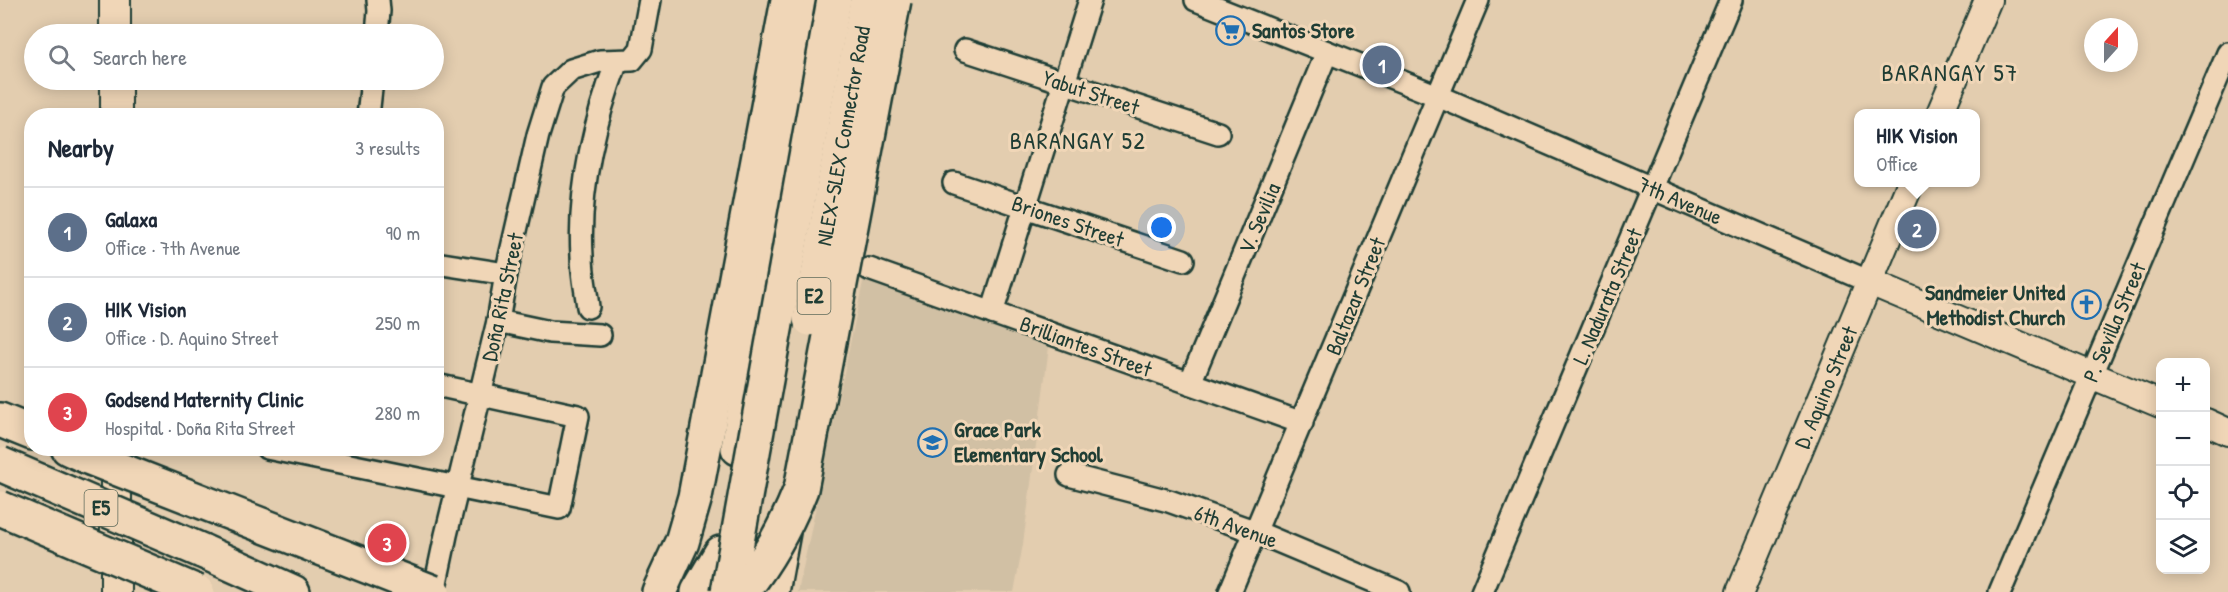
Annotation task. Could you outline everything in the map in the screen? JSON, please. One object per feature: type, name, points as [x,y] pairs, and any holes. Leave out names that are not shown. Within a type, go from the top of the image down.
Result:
[{"type":"highway","points":[[659,592],[682,542],[695,497],[788,0]]},
{"type":"highway","points":[[714,592],[811,0]]},
{"type":"highway","name":"NLEX-SLEX Connector Road","points":[[728,592],[834,0]]},
{"type":"highway","name":"NLEX-SLEX Connector Road","points":[[760,592],[867,0]]},
{"type":"highway","points":[[742,592],[764,564],[779,539],[801,489],[894,0]]},
{"type":"highway","points":[[772,592],[820,330],[901,0]]},
{"type":"highway","points":[[759,318],[820,330]]},
{"type":"highway","points":[[0,420],[24,430]]},
{"type":"highway","points":[[88,456],[434,592]]},
{"type":"highway","name":"E5","points":[[0,464],[293,592]]},
{"type":"highway","name":"E5","points":[[0,508],[197,592]]},
{"type":"highway","points":[[698,592],[721,553]]},
{"type":"main road","points":[[115,0],[116,24]]},
{"type":"main road","points":[[116,90],[116,108]]},
{"type":"main road","points":[[116,456],[116,592]]},
{"type":"street","points":[[378,0],[380,11],[378,24]]},
{"type":"street","points":[[588,307],[582,256],[583,203],[591,143],[601,107],[625,60],[641,49],[650,0]]},
{"type":"street","points":[[992,313],[1090,0]]},
{"type":"street","name":"7th Avenue","points":[[1196,0],[1438,96],[2156,402]]},
{"type":"street","name":"Baltazar Street","points":[[1230,592],[1478,0]]},
{"type":"street","name":"L. Nadurata Street","points":[[1482,592],[1731,0]]},
{"type":"street","points":[[1942,109],[1988,0]]},
{"type":"street","name":"Yabut Street","points":[[965,50],[1218,133]]},
{"type":"street","name":"V. Sevilia","points":[[1190,383],[1328,52]]},
{"type":"street","name":"P. Sevilla Street","points":[[2000,592],[2228,53]]},
{"type":"street","name":"Doña Rita Street","points":[[434,592],[498,321],[506,274],[538,135],[553,87],[571,70],[600,62],[625,60]]},
{"type":"street","points":[[369,108],[371,90]]},
{"type":"street","name":"Briones Street","points":[[954,183],[1183,260]]},
{"type":"street","name":"D. Aquino Street","points":[[1740,592],[1909,187]]},
{"type":"street","points":[[444,264],[506,274]]},
{"type":"street","name":"Brilliantes Street","points":[[869,268],[1302,423]]},
{"type":"street","points":[[498,321],[550,332],[600,335]]},
{"type":"street","points":[[306,456],[559,508],[578,417],[444,387]]},
{"type":"street","points":[[2210,424],[2228,432]]},
{"type":"street","name":"6th Avenue","points":[[1069,475],[1169,501],[1256,532],[1399,592]]},
{"type":"shaded area","name":"Grace Park Elementary School","points":[[864,277],[1050,339],[1023,544],[1014,592],[798,592]]},
{"type":"place","name":"Santos Store","points":[[1231,30]]},
{"type":"place","name":"Galaxa","points":[[1382,65]]},
{"type":"place","name":"HIK Vision","points":[[1917,229]]},
{"type":"place","name":"Sandmeier United Methodist Church","points":[[2086,305]]},
{"type":"place","name":"Grace Park Elementary School","points":[[933,442]]},
{"type":"place","name":"Godsend Maternity Clinic","points":[[387,543]]},
{"type":"district","name":"BARANGAY 57","points":[[1950,73]]},
{"type":"district","name":"BARANGAY 52","points":[[1078,141]]}]
